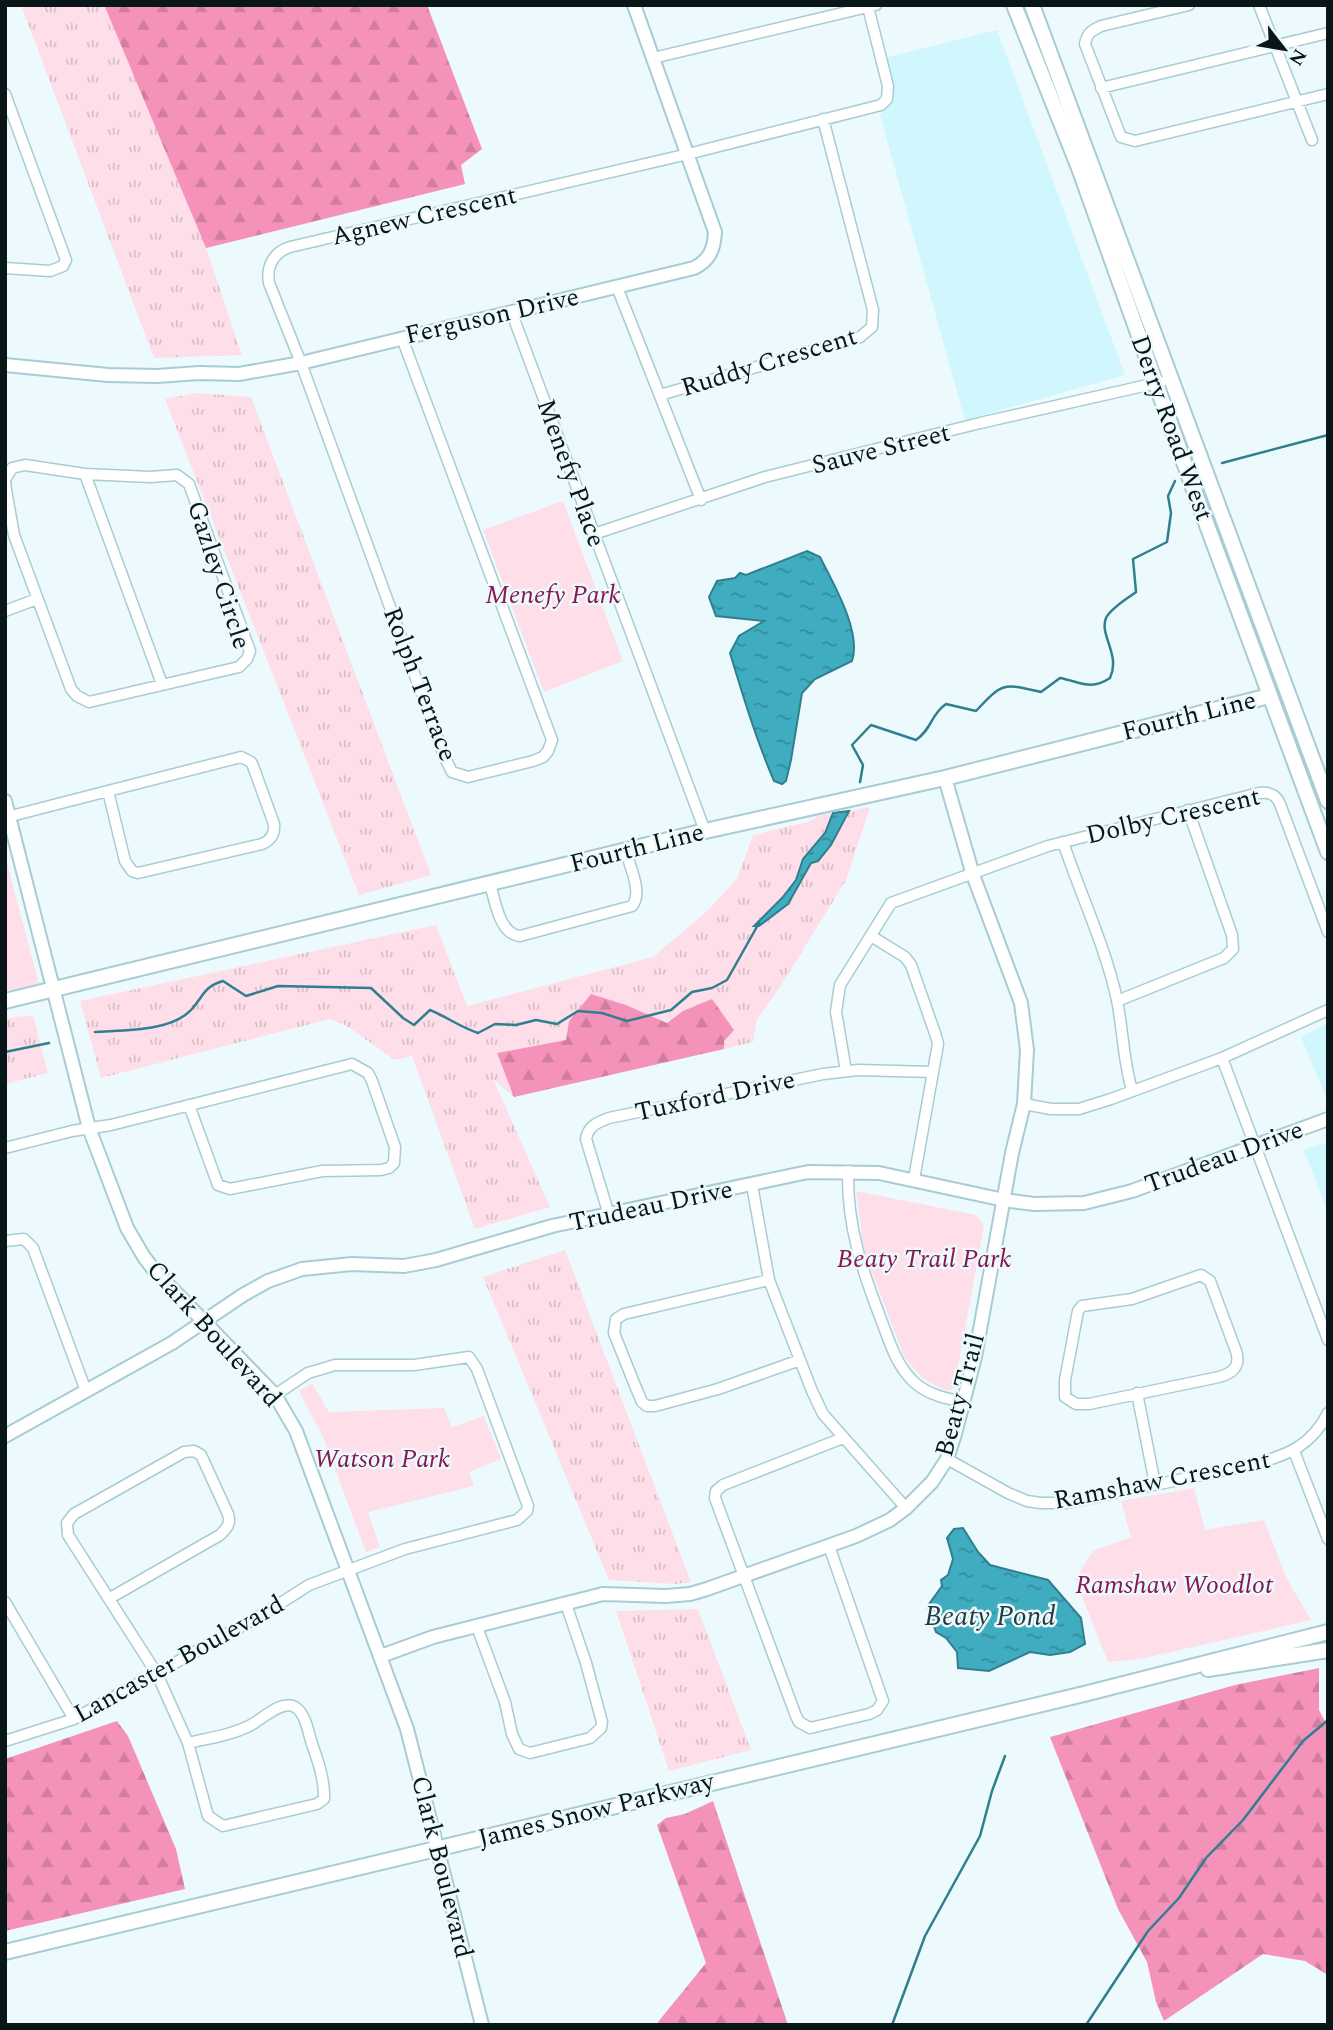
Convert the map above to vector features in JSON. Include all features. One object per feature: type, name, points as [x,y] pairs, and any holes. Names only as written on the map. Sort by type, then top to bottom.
[{"type":"main road","name":"Derry Road West","points":[[1014,5],[1079,167],[1184,463],[1328,852]]},
{"type":"main road","name":"Derry Road West","points":[[1032,5],[1328,801]]},
{"type":"main road","name":"Fourth Line","points":[[5,1001],[705,831],[945,778],[1269,696]]},
{"type":"main road","name":"James Snow Parkway","points":[[5,1952],[1328,1632]]},
{"type":"main road","name":"James Snow Parkway","points":[[1186,1667],[1207,1670],[1328,1650]]},
{"type":"street","name":"Ferguson Drive","points":[[5,365],[108,375],[239,374],[301,363],[694,268],[710,256],[715,232],[634,5]]},
{"type":"street","points":[[1189,5],[1091,31],[1086,44],[1117,132],[1126,140],[1135,141],[1328,94]]},
{"type":"street","points":[[1259,5],[1312,140]]},
{"type":"street","points":[[653,58],[872,6],[888,86],[887,99],[881,105],[688,153]]},
{"type":"street","points":[[1101,88],[1328,33]]},
{"type":"street","points":[[5,94],[66,260],[63,266],[50,271],[5,268]]},
{"type":"street","name":"Ruddy Crescent","points":[[660,395],[860,337],[872,327],[873,310],[823,119]]},
{"type":"street","name":"Agnew Crescent","points":[[301,363],[267,274],[269,265],[281,250],[688,153]]},
{"type":"street","points":[[617,286],[701,500]]},
{"type":"street","name":"Menefy Place","points":[[511,311],[705,831]]},
{"type":"street","name":"Rolph Terrace","points":[[301,363],[449,766],[457,775],[468,776],[533,761],[543,757],[552,740],[402,338]]},
{"type":"street","name":"Sauve Street","points":[[594,534],[765,477],[980,423],[1172,379]]},
{"type":"street","name":"Gazley Circle","points":[[25,465],[86,474],[150,477],[172,475],[189,484],[250,652],[239,667],[89,702],[77,696],[71,689],[14,535],[5,480],[12,468],[25,465]]},
{"type":"street","points":[[86,474],[162,684]]},
{"type":"street","points":[[5,611],[37,599]]},
{"type":"street","points":[[11,816],[108,791],[241,757],[253,766],[275,830],[268,841],[262,844],[138,873],[132,871],[125,861],[108,791]]},
{"type":"street","name":"Beaty Trail","points":[[381,1656],[433,1637],[603,1594],[690,1594],[829,1546],[874,1528],[906,1508],[932,1482],[947,1459],[964,1402],[1024,1104],[1027,1050],[1021,1003],[973,875],[945,778]]},
{"type":"street","name":"Dolby Crescent","points":[[846,1071],[836,1012],[840,985],[891,903],[1063,842],[1266,792],[1277,797],[1328,932]]},
{"type":"street","name":"Clark Boulevard","points":[[5,800],[89,1128],[120,1212],[134,1243],[155,1270],[275,1395],[296,1431],[407,1729],[482,2025]]},
{"type":"street","points":[[1117,1001],[1224,958],[1233,949],[1232,935],[1188,810]]},
{"type":"street","points":[[1063,842],[1109,969],[1132,1090]]},
{"type":"street","points":[[489,884],[505,929],[513,935],[522,935],[632,906],[637,899],[637,893],[626,852]]},
{"type":"street","points":[[871,936],[905,957],[911,965],[936,1036],[933,1072],[914,1179]]},
{"type":"street","points":[[1024,1104],[1051,1109],[1079,1109],[1222,1058],[1328,1010]]},
{"type":"street","points":[[1222,1058],[1323,1312],[1328,1340]]},
{"type":"street","points":[[5,1148],[352,1064],[362,1069],[372,1081],[397,1156],[389,1168],[380,1170],[322,1171],[230,1189],[218,1185],[189,1105]]},
{"type":"street","name":"Tuxford Drive","points":[[609,1215],[586,1139],[592,1126],[599,1122],[808,1076],[846,1071],[933,1072]]},
{"type":"street","name":"Trudeau Drive","points":[[6,1433],[172,1343],[202,1321],[268,1281],[302,1269],[324,1266],[404,1266],[425,1262],[552,1226],[808,1172],[879,1172],[1004,1200],[1067,1205],[1102,1200],[1328,1119]]},
{"type":"street","points":[[848,1171],[849,1213],[858,1259],[894,1354],[908,1375],[922,1388],[947,1399],[964,1402]]},
{"type":"street","points":[[752,1185],[769,1280],[823,1413],[906,1508]]},
{"type":"street","points":[[5,1241],[24,1239],[33,1248],[86,1391]]},
{"type":"street","points":[[1197,1276],[1206,1276],[1239,1359],[1237,1367],[1226,1375],[1137,1393],[1089,1404],[1076,1404],[1065,1397],[1065,1380],[1078,1311],[1087,1304],[1132,1299],[1197,1276]]},
{"type":"street","points":[[769,1280],[624,1314],[616,1319],[614,1328],[629,1372],[642,1402],[647,1406],[655,1406],[718,1389],[800,1360]]},
{"type":"street","name":"Lancaster Boulevard","points":[[5,1741],[74,1719],[309,1586],[405,1549],[517,1520],[527,1511],[528,1506],[477,1369],[469,1357],[414,1365],[335,1364],[308,1373],[275,1395]]},
{"type":"street","points":[[1137,1393],[1155,1484]]},
{"type":"street","name":"Ramshaw Crescent","points":[[947,1459],[1027,1501],[1067,1503],[1256,1464],[1294,1451],[1311,1438],[1328,1413]]},
{"type":"street","points":[[829,1546],[883,1700],[881,1706],[869,1714],[810,1728],[799,1723],[715,1498],[719,1487],[844,1438]]},
{"type":"street","points":[[110,1598],[227,1529],[230,1521],[228,1514],[201,1455],[194,1451],[180,1454],[69,1518],[66,1523],[68,1535],[157,1674],[188,1743],[208,1816],[218,1825],[234,1824],[317,1804],[324,1799],[325,1792],[316,1755],[303,1717],[296,1707],[290,1705],[277,1709],[237,1731],[188,1743]]},
{"type":"street","points":[[1294,1451],[1328,1539]]},
{"type":"street","points":[[5,1602],[74,1719]]},
{"type":"street","points":[[477,1626],[505,1702],[512,1734],[519,1749],[530,1753],[590,1738],[596,1734],[602,1722],[566,1604]]},
{"type":"shaded area","points":[[997,30],[1125,375],[965,420],[880,115],[892,100],[894,90],[884,58]]},
{"type":"shaded area","points":[[1328,1023],[1328,1099],[1327,1099],[1301,1037]]},
{"type":"shaded area","points":[[1328,1142],[1328,1212],[1304,1150]]},
{"type":"green space","points":[[21,5],[105,7],[206,248],[242,355],[154,358]]},
{"type":"green space","points":[[427,5],[482,149],[461,165],[465,184],[206,248],[105,7]]},
{"type":"green space","points":[[196,393],[251,397],[431,875],[359,895],[165,399]]},
{"type":"green space","name":"Menefy Park","points":[[563,501],[623,661],[544,692],[483,530]]},
{"type":"green space","points":[[870,807],[846,880],[782,984],[757,1019],[753,1042],[724,1049],[724,1041],[683,1011],[667,1023],[626,1005],[591,994],[569,1021],[566,1040],[497,1053],[514,1097],[493,1079],[550,1207],[475,1229],[412,1056],[395,1060],[345,1025],[330,1019],[101,1078],[80,1001],[436,925],[467,1006],[653,957],[707,911],[737,879],[753,835],[833,813],[825,833],[803,859],[796,880],[782,898],[758,920],[788,904],[811,863],[831,845],[849,811]]},
{"type":"green space","points":[[5,856],[39,984],[5,991]]},
{"type":"green space","points":[[591,994],[626,1005],[667,1023],[683,1011],[712,999],[734,1030],[724,1041],[724,1049],[514,1097],[497,1053],[566,1040],[569,1021]]},
{"type":"green space","points":[[33,1015],[48,1073],[5,1084],[5,1019]]},
{"type":"green space","name":"Beaty Trail Park","points":[[856,1191],[976,1215],[984,1226],[954,1388],[947,1391],[927,1381],[903,1354],[864,1251]]},
{"type":"green space","points":[[565,1250],[691,1582],[675,1584],[609,1580],[483,1277]]},
{"type":"green space","name":"Watson Park","points":[[312,1383],[329,1412],[444,1408],[452,1427],[484,1416],[501,1459],[469,1472],[474,1486],[368,1512],[380,1547],[366,1552],[324,1439],[299,1391]]},
{"type":"green space","name":"Ramshaw Woodlot","points":[[1194,1488],[1205,1530],[1264,1520],[1287,1579],[1311,1620],[1140,1659],[1108,1662],[1075,1579],[1093,1551],[1131,1537],[1121,1501]]},
{"type":"green space","points":[[698,1609],[751,1750],[669,1771],[616,1611]]},
{"type":"green space","points":[[1319,1668],[1319,1710],[1328,1727],[1328,1975],[1305,1961],[1263,1954],[1164,2021],[1156,2002],[1147,1962],[1118,1909],[1050,1737],[1235,1685]]},
{"type":"green space","points":[[117,1721],[128,1736],[176,1849],[185,1889],[5,1931],[5,1759]]},
{"type":"green space","points":[[713,1801],[788,2025],[659,2025],[658,2022],[706,1963],[657,1825],[666,1818],[685,1814]]},
{"type":"water","points":[[807,551],[820,557],[845,608],[854,649],[852,661],[815,679],[802,693],[791,760],[786,781],[782,784],[774,781],[767,765],[730,653],[739,636],[764,621],[716,616],[709,597],[717,581],[735,578],[740,573],[746,575]]},
{"type":"water","points":[[849,811],[831,845],[818,861],[811,863],[788,904],[759,926],[754,926],[796,880],[803,859],[825,833],[833,813]]},
{"type":"water","name":"Beaty Pond","points":[[963,1528],[990,1565],[1048,1580],[1081,1618],[1085,1644],[1070,1652],[1050,1655],[1030,1652],[989,1671],[958,1668],[957,1652],[946,1638],[936,1632],[927,1607],[942,1586],[941,1580],[948,1575],[953,1559],[947,1538],[954,1529]]},
{"type":"waterway","points":[[1222,463],[1328,435]]},
{"type":"waterway","points":[[860,782],[863,765],[852,745],[871,725],[916,740],[946,704],[976,711],[1004,687],[1041,692],[1060,678],[1091,685],[1110,678],[1113,661],[1105,631],[1106,618],[1115,607],[1136,592],[1133,559],[1167,542],[1171,513],[1168,496],[1175,481]]},
{"type":"waterway","points":[[95,1032],[132,1030],[171,1022],[191,1010],[208,989],[223,981],[246,996],[278,986],[371,988],[414,1025],[430,1010],[478,1033],[495,1024],[516,1025],[536,1020],[557,1024],[578,1011],[602,1013],[627,1021],[671,1010],[692,992],[712,988],[727,980],[759,923]]},
{"type":"waterway","points":[[5,1052],[49,1043]]},
{"type":"waterway","points":[[1086,2025],[1148,1931],[1179,1898],[1206,1858],[1243,1820],[1303,1741],[1328,1720]]},
{"type":"waterway","points":[[892,2025],[925,1936],[980,1836],[1005,1756]]}]
